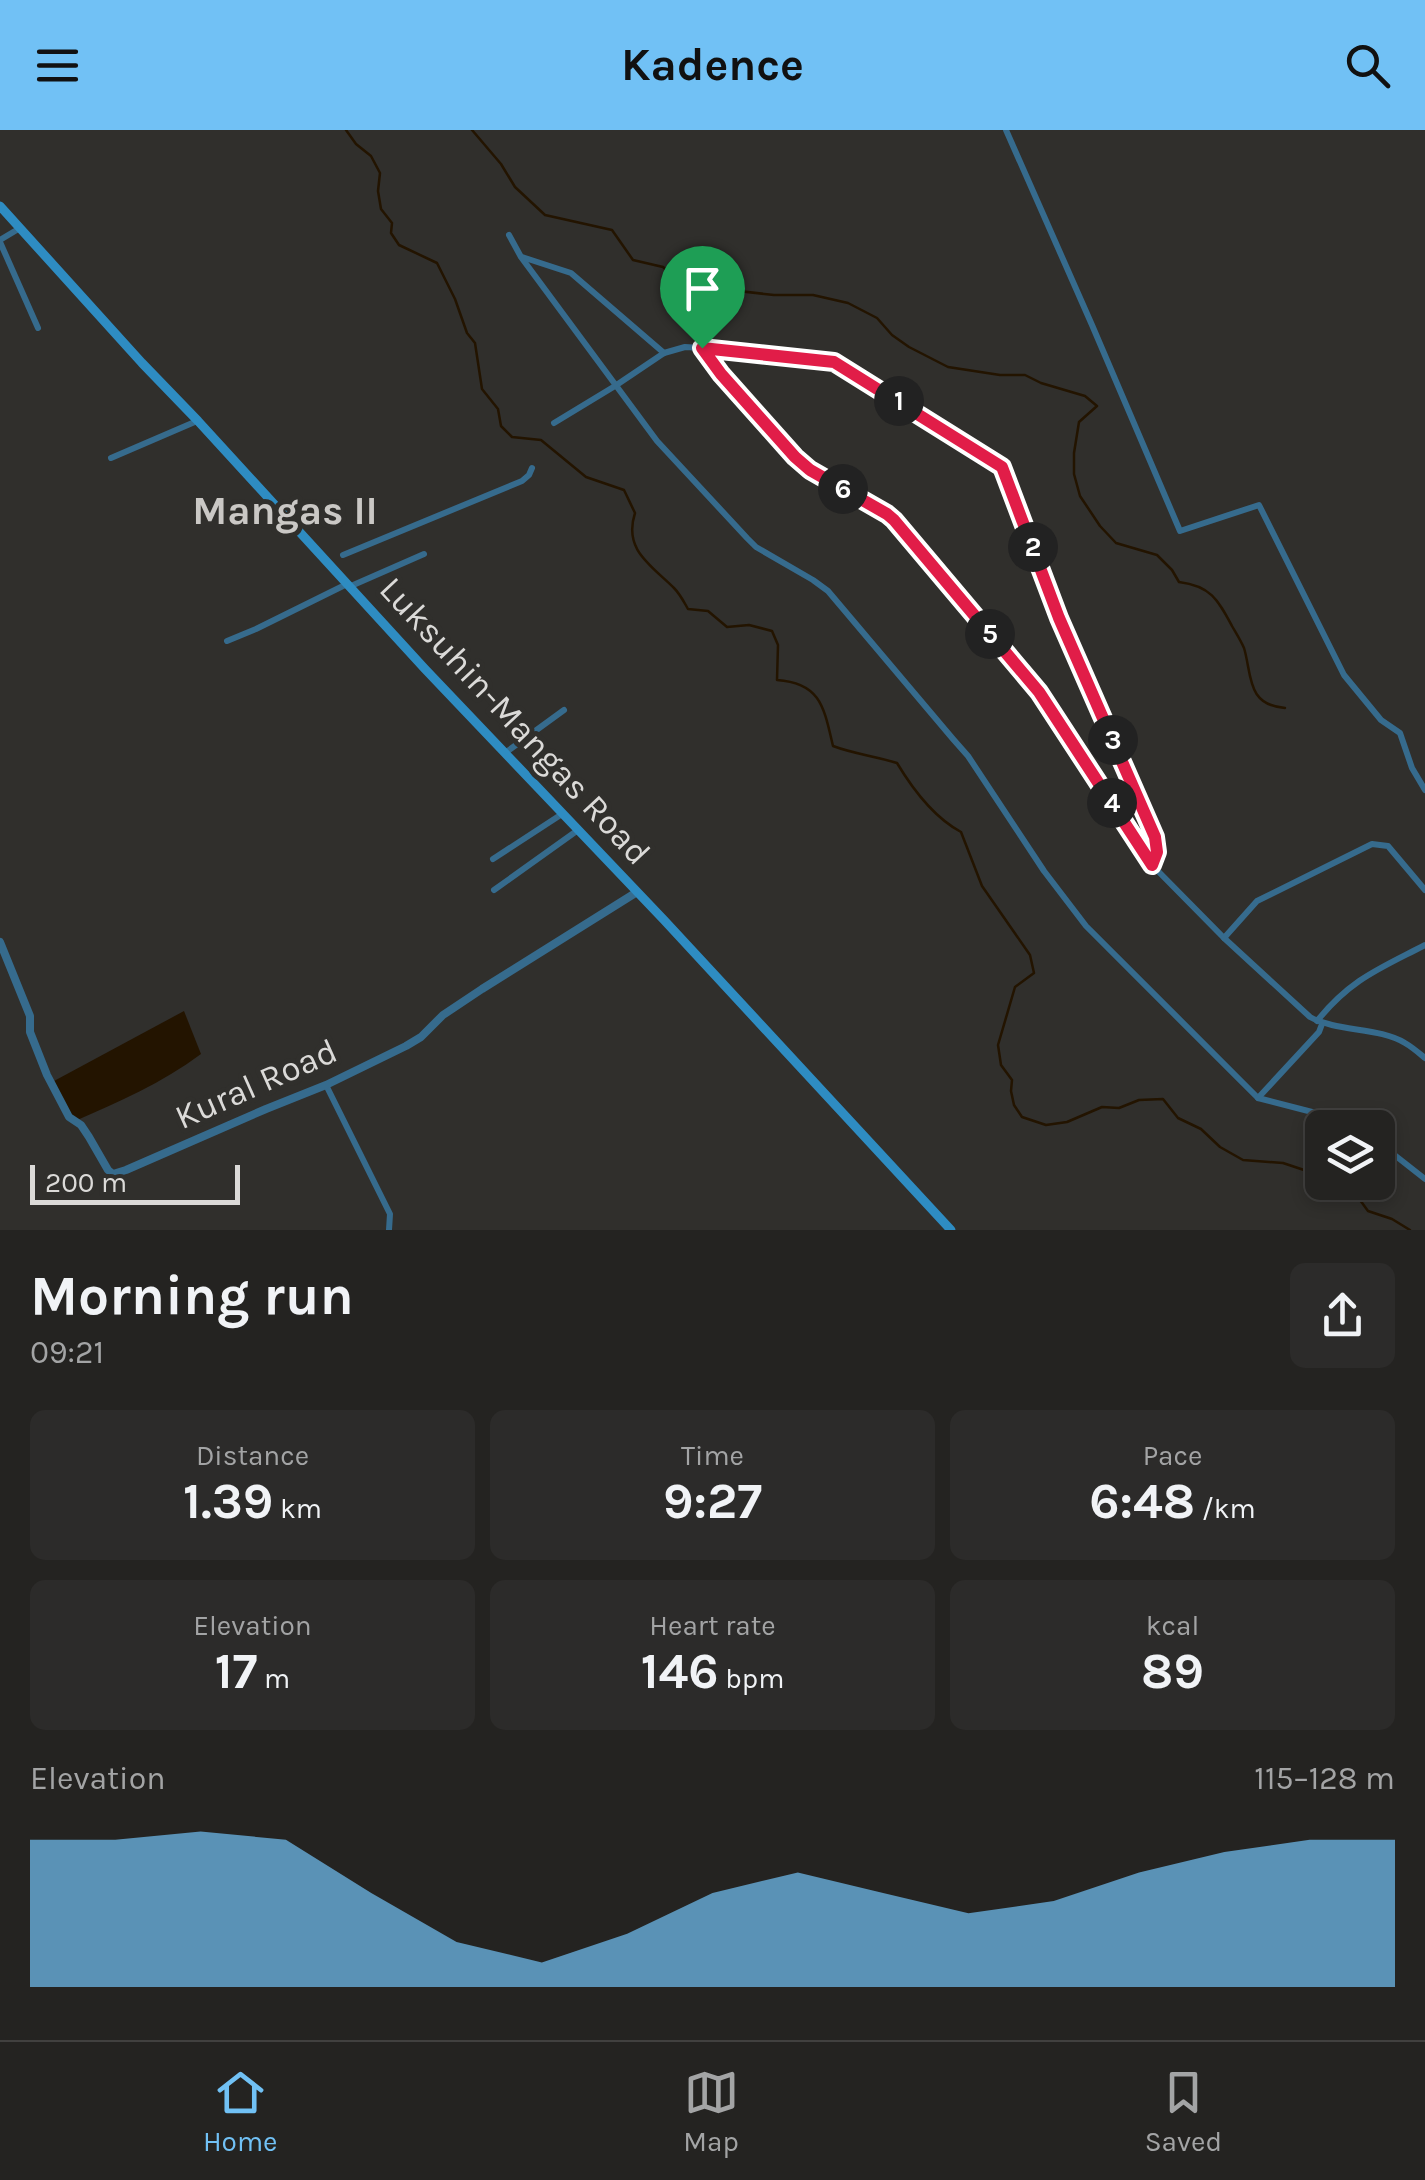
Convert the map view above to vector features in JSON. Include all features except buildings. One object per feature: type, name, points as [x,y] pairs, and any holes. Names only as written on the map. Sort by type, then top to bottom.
[{"type":"main road","name":"Luksuhin-Mangas Road","points":[[0,206],[951,1230]]},
{"type":"street","points":[[1006,130],[1180,531],[1259,505],[1344,675],[1380,720],[1400,733],[1412,768],[1425,790]]},
{"type":"street","points":[[20,228],[0,241],[38,328]]},
{"type":"street","points":[[509,234],[521,257],[657,441],[756,547],[828,591],[968,756],[1044,871],[1086,926],[1258,1098],[1305,1110]]},
{"type":"street","points":[[521,257],[571,272],[664,353]]},
{"type":"street","points":[[554,422],[664,353],[685,347],[702,348],[834,362],[1002,467],[1059,618],[1155,837],[1157,852],[1152,865]]},
{"type":"street","points":[[702,348],[758,416],[810,470],[894,520],[1039,692],[1152,865],[1224,938],[1301,1010],[1320,1022],[1400,1040],[1425,1058]]},
{"type":"street","points":[[111,458],[198,421]]},
{"type":"street","points":[[327,561],[522,481],[532,468]]},
{"type":"street","points":[[227,640],[424,554]]},
{"type":"street","points":[[504,753],[564,710]]},
{"type":"street","points":[[493,860],[563,813]]},
{"type":"street","points":[[494,890],[579,830]]},
{"type":"street","points":[[1224,938],[1257,901],[1372,844],[1388,846],[1425,890]]},
{"type":"street","name":"Kural Road","points":[[0,942],[30,1016],[30,1032],[47,1075],[70,1117],[81,1125],[113,1174],[326,1085],[422,1037],[456,1006],[637,892]]},
{"type":"street","points":[[1258,1098],[1319,1032],[1320,1022],[1342,992],[1360,978],[1425,945]]},
{"type":"street","points":[[326,1085],[390,1214],[389,1230]]},
{"type":"street","points":[[1395,1155],[1425,1179]]},
{"type":"shaded area","points":[[184,1011],[201,1054],[156,1083],[75,1121],[54,1081]]},
{"type":"waterway","points":[[346,130],[371,156],[380,173],[381,209],[392,223],[391,233],[399,245],[437,263],[475,343],[482,389],[498,409],[501,426],[512,437],[541,440],[586,477],[624,490],[635,513],[632,526],[636,547],[676,590],[688,609],[708,611],[727,627],[749,625],[772,631],[778,645],[777,680],[812,692],[823,709],[833,746],[897,763],[925,802],[961,832],[982,886],[1030,955],[1034,973],[1015,987],[998,1045],[1001,1065],[1012,1080],[1014,1105],[1022,1117],[1046,1125],[1067,1122],[1102,1107],[1119,1108],[1139,1100],[1163,1099],[1178,1118],[1201,1129],[1220,1147],[1243,1160],[1283,1163],[1305,1170]]},
{"type":"waterway","points":[[472,130],[515,187],[545,215],[612,230],[633,260],[663,267],[674,277],[712,288],[813,295],[848,303],[877,318],[909,347],[948,367],[1025,375],[1085,396],[1097,406],[1079,422],[1074,474],[1080,496],[1116,543],[1157,555],[1179,582],[1199,587],[1212,596],[1244,648],[1257,695],[1272,706],[1285,708]]},
{"type":"waterway","points":[[1360,1200],[1368,1211],[1410,1230]]},
{"type":"district","name":"Mangas II","points":[[285,510]]},
{"type":"route","points":[[702,348],[834,362],[1002,467],[1059,618],[1155,837],[1158,845],[1152,865],[1039,692],[894,520],[795,457],[702,348]]}]
